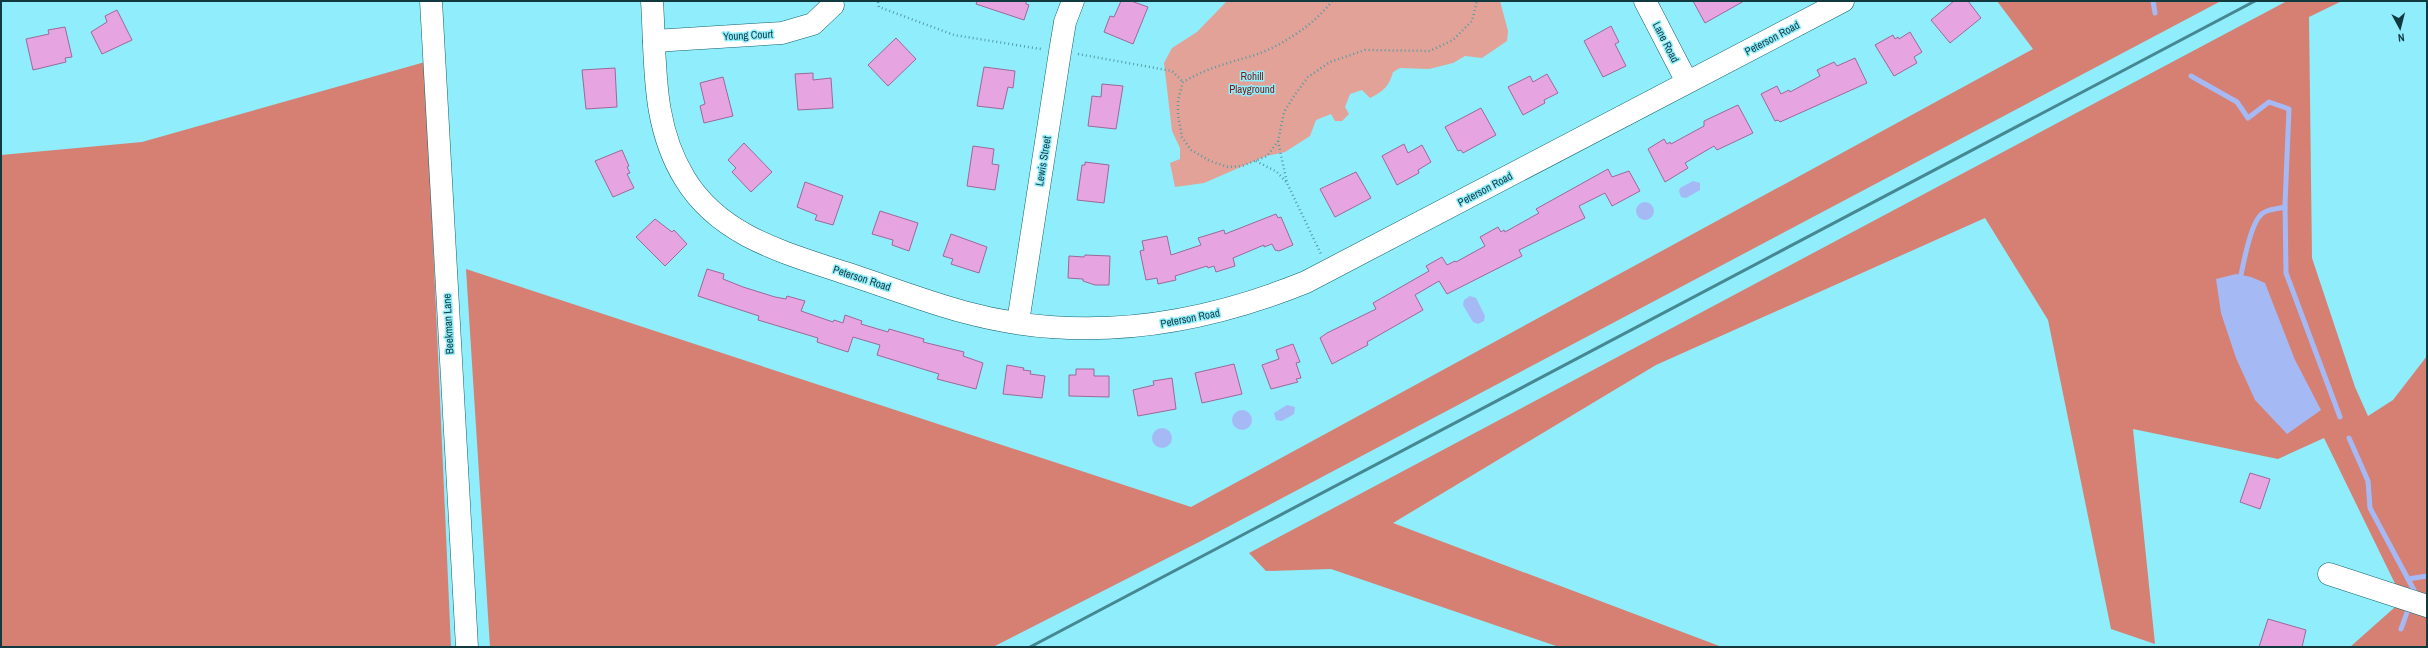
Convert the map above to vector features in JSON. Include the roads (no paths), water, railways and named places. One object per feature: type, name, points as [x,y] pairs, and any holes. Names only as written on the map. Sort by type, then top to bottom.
[{"type":"street","name":"Beekman Lane","points":[[430,1],[467,647]]},
{"type":"street","name":"Peterson Road","points":[[652,1],[661,124],[670,152],[686,180],[707,207],[728,225],[752,240],[782,252],[965,312],[1018,322],[1089,328],[1128,328],[1174,322],[1225,311],[1266,298],[1329,271],[1843,1]]},
{"type":"street","name":"Lewis Street","points":[[1018,322],[1060,52],[1066,22],[1073,1]]},
{"type":"street","name":"Lane Road","points":[[1645,1],[1687,82]]},
{"type":"street","name":"Young Court","points":[[654,41],[782,34],[813,24],[833,5]]},
{"type":"street","points":[[2329,574],[2427,606]]},
{"type":"water","points":[[1693,181],[1700,183],[1700,190],[1686,198],[1681,197],[1679,191],[1680,188]]},
{"type":"water","points":[[1641,202],[1649,202],[1654,207],[1652,218],[1649,220],[1641,220],[1636,215],[1636,207]]},
{"type":"water","points":[[2236,274],[2251,277],[2265,283],[2295,360],[2321,410],[2287,434],[2255,400],[2236,358],[2221,313],[2216,279]]},
{"type":"water","points":[[1470,296],[1476,298],[1485,316],[1484,321],[1478,324],[1473,322],[1463,305],[1464,300]]},
{"type":"water","points":[[1287,405],[1295,407],[1294,414],[1282,421],[1276,420],[1274,413]]},
{"type":"water","points":[[1242,410],[1249,413],[1252,420],[1249,427],[1242,430],[1235,427],[1232,420],[1235,413]]},
{"type":"water","points":[[1162,428],[1169,431],[1172,438],[1169,445],[1162,448],[1155,445],[1152,438],[1155,431]]},
{"type":"waterway","points":[[2153,1],[2155,13]]},
{"type":"waterway","points":[[2191,76],[2237,102],[2248,118],[2269,102],[2289,109],[2285,204],[2286,273],[2340,417]]},
{"type":"waterway","points":[[2241,275],[2250,236],[2259,217],[2264,212],[2285,207]]},
{"type":"waterway","points":[[2349,438],[2368,481],[2370,508],[2415,592]]},
{"type":"waterway","points":[[2408,579],[2427,576]]},
{"type":"waterway","points":[[2401,629],[2409,607]]},
{"type":"railway","points":[[1030,647],[2255,1]]},
{"type":"park label","name":"Rohill Playground","points":[[1252,82]]}]
